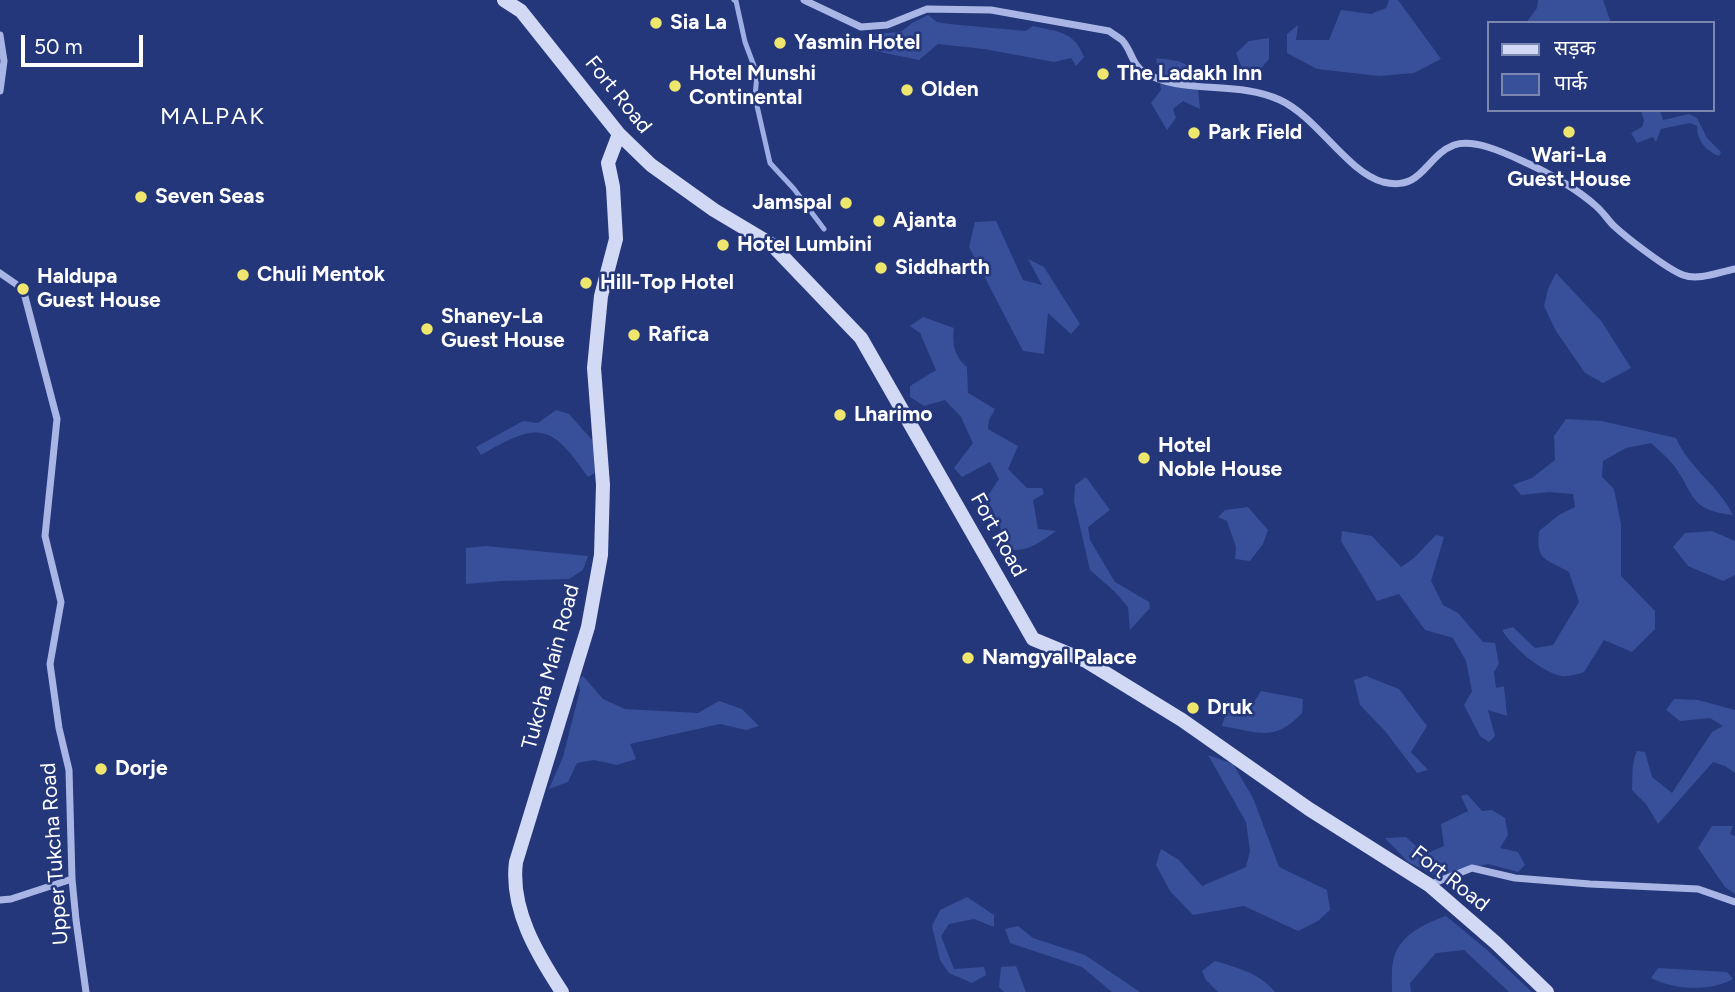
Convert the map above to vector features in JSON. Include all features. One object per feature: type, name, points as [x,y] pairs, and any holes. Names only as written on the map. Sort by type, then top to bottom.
[{"type":"street","name":"Fort Road","points":[[504,0],[521,11],[619,134],[661,173],[714,210],[771,244],[861,338],[1033,639],[1086,661],[1182,720],[1309,809],[1429,885],[1547,992]]},
{"type":"street","points":[[804,0],[861,27],[887,25],[927,9],[991,10],[1109,31],[1122,40],[1135,66],[1151,76],[1184,84],[1245,90],[1281,100],[1319,129],[1359,169],[1382,181],[1401,183],[1415,179],[1439,155],[1453,146],[1472,144],[1531,165],[1580,194],[1598,207],[1615,226],[1684,275],[1698,277],[1735,269]]},
{"type":"street","points":[[0,35],[4,61],[0,91]]},
{"type":"street","name":"Tukcha Main Road","points":[[562,992],[547,970],[523,921],[513,880],[516,862],[588,627],[601,555],[603,485],[594,368],[601,296],[615,239],[613,187],[608,163],[619,134]]},
{"type":"street","name":"Upper Tukcha Road","points":[[0,273],[23,289],[57,419],[45,536],[61,603],[50,664],[59,728],[69,770],[72,879],[86,992]]},
{"type":"street","points":[[1429,885],[1472,868],[1528,879],[1698,889],[1735,902]]},
{"type":"street","points":[[0,900],[11,899],[72,879]]},
{"type":"green space","points":[[1389,0],[1398,0],[1441,59],[1414,73],[1379,76],[1317,69],[1287,53],[1287,34],[1298,25],[1296,40],[1329,40],[1341,10],[1371,14],[1386,8]]},
{"type":"green space","points":[[1538,0],[1603,0],[1610,21],[1527,21],[1537,8]]},
{"type":"green space","points":[[928,15],[937,22],[949,24],[1026,31],[1033,26],[1057,32],[1070,37],[1084,57],[1076,66],[1071,58],[1054,62],[984,49],[938,44],[919,60],[875,51],[873,34],[901,32]]},
{"type":"green space","points":[[1269,38],[1269,59],[1258,72],[1244,73],[1236,53],[1249,41]]},
{"type":"green space","points":[[1156,58],[1178,61],[1196,69],[1200,109],[1183,101],[1173,109],[1176,118],[1167,130],[1151,103],[1161,90]]},
{"type":"green space","points":[[1642,112],[1661,112],[1663,120],[1689,114],[1697,118],[1707,138],[1721,152],[1719,156],[1703,145],[1697,126],[1690,123],[1661,129],[1656,142],[1653,137],[1637,143],[1631,133],[1642,127],[1644,121]]},
{"type":"green space","points":[[996,221],[1023,280],[1042,285],[1028,259],[1044,267],[1080,324],[1071,334],[1048,313],[1044,354],[1023,351],[969,247],[975,222]]},
{"type":"green space","points":[[1556,273],[1602,322],[1631,368],[1603,383],[1585,373],[1556,331],[1544,306]]},
{"type":"green space","points":[[923,317],[954,328],[955,349],[959,359],[967,367],[968,393],[995,409],[988,429],[1018,446],[1008,469],[1027,488],[1042,488],[1044,494],[1033,500],[1038,529],[1056,531],[1034,546],[1012,550],[994,544],[1003,538],[987,497],[999,479],[990,462],[962,477],[954,468],[973,443],[961,417],[945,400],[924,406],[910,397],[910,386],[936,370],[920,333],[910,326]]},
{"type":"green space","points":[[556,410],[569,414],[593,441],[595,473],[588,477],[563,446],[542,433],[516,437],[481,455],[476,447],[523,421],[538,423]]},
{"type":"green space","points":[[1566,419],[1602,421],[1676,438],[1688,459],[1720,495],[1733,515],[1718,513],[1699,504],[1671,462],[1651,443],[1626,448],[1603,461],[1602,477],[1614,489],[1621,524],[1621,576],[1655,611],[1655,629],[1632,652],[1604,640],[1584,672],[1564,676],[1545,670],[1528,658],[1502,630],[1513,627],[1535,648],[1553,645],[1579,602],[1569,572],[1544,558],[1538,541],[1539,531],[1559,515],[1575,507],[1573,494],[1549,492],[1521,495],[1513,485],[1532,478],[1555,460],[1554,436]]},
{"type":"green space","points":[[1086,477],[1110,510],[1088,527],[1090,540],[1115,582],[1149,602],[1150,608],[1130,630],[1128,607],[1090,570],[1074,501],[1075,485]]},
{"type":"green space","points":[[1248,507],[1268,530],[1263,544],[1250,561],[1235,559],[1236,547],[1227,521],[1218,517],[1225,510]]},
{"type":"green space","points":[[1342,531],[1372,536],[1401,567],[1414,558],[1436,535],[1444,537],[1431,581],[1443,605],[1458,613],[1483,642],[1495,643],[1499,664],[1494,672],[1496,688],[1504,686],[1507,716],[1488,710],[1495,736],[1489,742],[1480,736],[1464,705],[1472,691],[1466,661],[1453,638],[1425,630],[1399,594],[1377,601],[1341,541]]},
{"type":"green space","points":[[1712,531],[1735,541],[1735,575],[1723,581],[1688,566],[1673,547],[1685,533]]},
{"type":"green space","points":[[486,546],[588,556],[583,570],[569,579],[466,584],[466,548]]},
{"type":"green space","points":[[583,676],[603,699],[625,709],[698,713],[719,701],[742,709],[759,726],[746,730],[720,724],[630,744],[636,759],[617,765],[594,760],[577,763],[568,782],[549,789],[563,757],[580,690],[578,680]]},
{"type":"green space","points":[[1366,676],[1399,689],[1427,726],[1411,752],[1428,770],[1417,773],[1385,731],[1360,705],[1354,680]]},
{"type":"green space","points":[[1261,691],[1303,699],[1302,713],[1283,729],[1274,732],[1222,726],[1226,712],[1249,710]]},
{"type":"green space","points":[[1674,699],[1698,700],[1735,710],[1735,773],[1713,762],[1658,824],[1646,804],[1632,790],[1633,765],[1637,751],[1645,752],[1652,777],[1672,793],[1712,732],[1723,726],[1710,718],[1680,721],[1666,710]]},
{"type":"green space","points":[[1208,755],[1233,764],[1253,798],[1279,867],[1327,890],[1330,910],[1318,921],[1298,931],[1244,906],[1193,915],[1170,891],[1156,865],[1161,849],[1179,860],[1202,886],[1246,867],[1250,851],[1246,822]]},
{"type":"green space","points":[[1467,794],[1482,811],[1492,810],[1505,818],[1508,835],[1500,848],[1518,852],[1525,865],[1518,872],[1488,864],[1437,876],[1408,862],[1385,838],[1406,837],[1425,854],[1444,846],[1441,824],[1468,811],[1461,796]]},
{"type":"green space","points":[[1712,826],[1733,826],[1730,834],[1735,836],[1735,894],[1725,887],[1698,848]]},
{"type":"green space","points":[[967,897],[994,915],[994,927],[974,919],[949,924],[941,936],[954,969],[984,967],[986,975],[972,983],[949,973],[940,960],[932,926],[940,910]]},
{"type":"green space","points":[[1446,916],[1532,992],[1509,992],[1464,950],[1436,953],[1410,983],[1411,992],[1392,992],[1393,961],[1397,949],[1408,936]]},
{"type":"green space","points":[[1018,926],[1033,938],[1085,955],[1140,992],[1112,992],[1082,967],[1010,943],[1005,929]]},
{"type":"green space","points":[[1215,961],[1263,980],[1275,992],[1218,992],[1206,980],[1202,971]]},
{"type":"green space","points":[[1016,966],[1026,992],[1004,992],[999,987],[1001,967]]},
{"type":"green space","points":[[1658,968],[1727,972],[1733,979],[1703,988],[1681,987],[1651,978]]},
{"type":"waterway","points":[[734,0],[757,74],[755,97],[770,163],[794,189],[824,229]]},
{"type":"place","name":"Sia La","points":[[656,23]]},
{"type":"place","name":"Yasmin Hotel","points":[[780,43]]},
{"type":"place","name":"The Ladakh Inn","points":[[1103,74]]},
{"type":"place","name":"Hotel Munshi Continental","points":[[675,86]]},
{"type":"place","name":"Olden","points":[[907,90]]},
{"type":"place","name":"Wari-La Guest House","points":[[1569,132]]},
{"type":"place","name":"Park Field","points":[[1194,133]]},
{"type":"place","name":"Seven Seas","points":[[141,197]]},
{"type":"place","name":"Jamspal","points":[[846,203]]},
{"type":"place","name":"Ajanta","points":[[879,221]]},
{"type":"place","name":"Hotel Lumbini","points":[[723,245]]},
{"type":"place","name":"Siddharth","points":[[881,268]]},
{"type":"place","name":"Chuli Mentok","points":[[243,275]]},
{"type":"place","name":"Hill-Top Hotel","points":[[586,283]]},
{"type":"place","name":"Haldupa Guest House","points":[[23,289]]},
{"type":"place","name":"Shaney-La Guest House","points":[[427,329]]},
{"type":"place","name":"Rafica","points":[[634,335]]},
{"type":"place","name":"Lharimo","points":[[840,415]]},
{"type":"place","name":"Hotel Noble House","points":[[1144,458]]},
{"type":"place","name":"Namgyal Palace","points":[[968,658]]},
{"type":"place","name":"Druk","points":[[1193,708]]},
{"type":"place","name":"Dorje","points":[[101,769]]},
{"type":"district","name":"MALPAK","points":[[213,117]]}]
